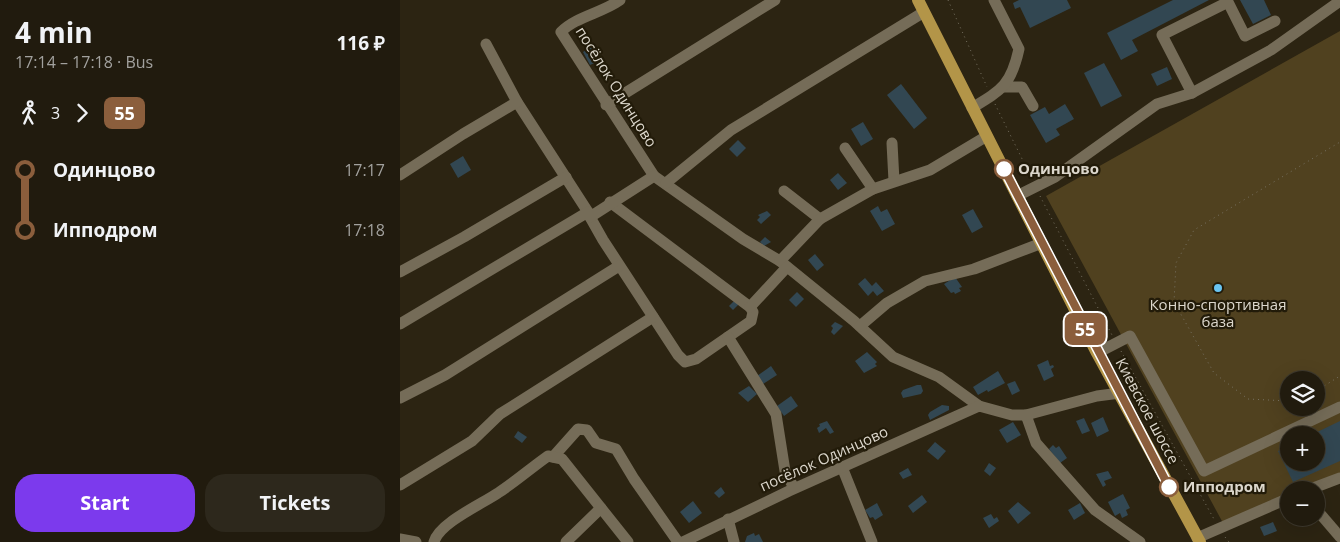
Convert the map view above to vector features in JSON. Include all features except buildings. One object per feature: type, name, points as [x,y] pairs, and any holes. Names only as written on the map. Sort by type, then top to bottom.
[{"type":"main road","name":"Киевское шоссе","points":[[921,6],[1097,353],[1199,540]]},
{"type":"street","name":"посёлок Одинцово","points":[[620,0],[607,10],[568,24],[561,32],[606,106],[654,176],[743,239],[783,264],[860,326],[893,357],[939,377],[979,406],[1012,415],[1026,414],[1097,396],[1120,393]]},
{"type":"street","points":[[606,106],[775,0]]},
{"type":"street","points":[[972,108],[1004,87],[1016,65],[1020,48],[994,0]]},
{"type":"street","points":[[1017,196],[1055,177],[1157,104],[1192,93],[1271,50],[1340,1]]},
{"type":"street","points":[[1192,93],[1162,35],[1228,2],[1245,36],[1274,21]]},
{"type":"street","points":[[666,183],[731,130],[921,6]]},
{"type":"street","points":[[486,44],[517,102],[566,177],[619,266],[678,355],[685,362],[696,360],[751,321],[753,312],[750,307],[610,202]]},
{"type":"street","points":[[1004,87],[1022,87],[1034,106]]},
{"type":"street","points":[[400,175],[517,102]]},
{"type":"street","points":[[750,307],[820,219],[873,189],[894,180],[930,170],[987,136]]},
{"type":"street","points":[[892,143],[894,180]]},
{"type":"street","points":[[845,148],[873,189]]},
{"type":"street","points":[[400,324],[654,176]]},
{"type":"street","points":[[400,272],[566,177]]},
{"type":"street","points":[[784,191],[820,219]]},
{"type":"street","points":[[860,326],[887,303],[925,281],[974,269],[1042,243]]},
{"type":"street","points":[[400,398],[445,375],[619,266]]},
{"type":"street","points":[[400,485],[472,441],[500,414],[653,317]]},
{"type":"street","points":[[1097,353],[1130,336],[1204,471],[1340,407]]},
{"type":"street","points":[[728,337],[776,414],[785,471],[794,488]]},
{"type":"street","name":"посёлок Одинцово","points":[[683,542],[794,488],[979,406]]},
{"type":"street","points":[[1026,414],[1036,443],[1095,510],[1140,542]]},
{"type":"street","points":[[553,457],[578,429],[587,430],[596,443],[616,449],[634,480],[678,542]]},
{"type":"street","points":[[434,542],[436,536],[464,514],[499,492],[548,456],[562,459],[628,542]]},
{"type":"street","points":[[842,467],[872,542]]},
{"type":"street","points":[[1325,484],[1340,478]]},
{"type":"street","points":[[1199,540],[1280,502]]},
{"type":"street","points":[[566,542],[601,508]]},
{"type":"street","points":[[728,519],[734,542]]},
{"type":"street","points":[[1325,520],[1340,537]]},
{"type":"street","points":[[400,539],[416,542]]},
{"type":"path","points":[[948,0],[1036,188],[1116,342],[1219,529],[1229,542]]},
{"type":"path","points":[[1280,401],[1248,399],[1214,373],[1174,302],[1176,263],[1194,230],[1340,142]]},
{"type":"path","points":[[1325,385],[1340,376]]},
{"type":"shaded area","name":"Конно-спортивная база","points":[[1340,31],[1340,474],[1324,481],[1280,481],[1280,500],[1223,523],[1046,196]]},
{"type":"bus line","name":"55","points":[[1004,169],[1097,353],[1169,487]]},
{"type":"place","name":"Одинцово","points":[[1004,169]]},
{"type":"place","name":"Конно-спортивная база","points":[[1218,288]]},
{"type":"place","name":"Ипподром","points":[[1169,487]]}]
